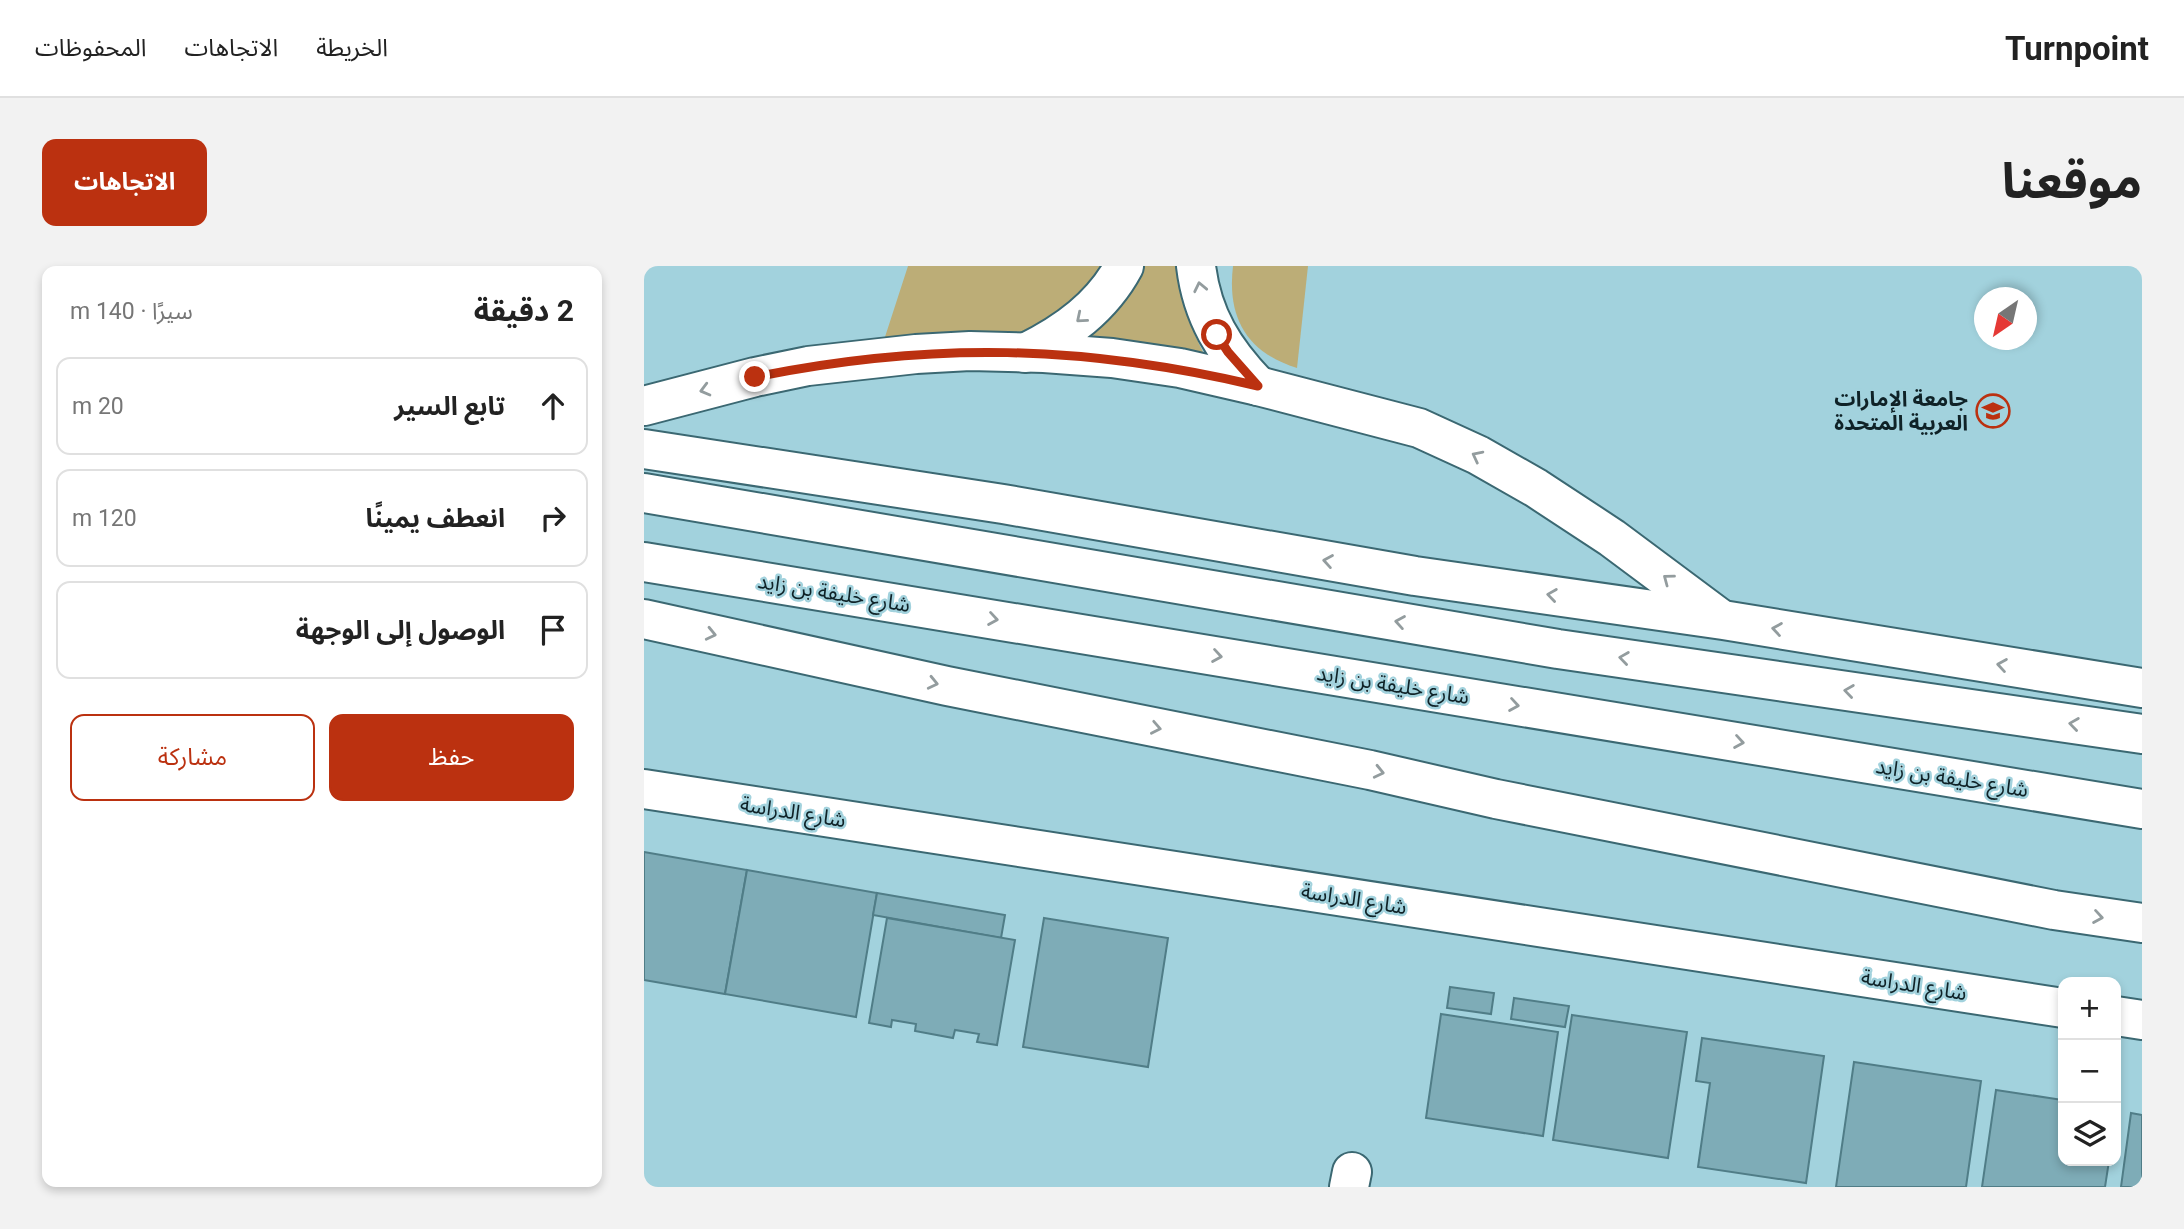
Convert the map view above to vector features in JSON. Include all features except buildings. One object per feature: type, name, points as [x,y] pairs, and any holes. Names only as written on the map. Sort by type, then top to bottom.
[{"type":"main road","points":[[1024,353],[1048,341],[1089,312],[1107,293],[1124,266]]},
{"type":"main road","points":[[1196,266],[1202,297],[1217,335],[1258,386]]},
{"type":"main road","points":[[644,406],[755,377],[862,359],[970,351],[1112,358],[1180,368],[1419,428],[1478,455],[1536,488],[1612,538],[1723,620]]},
{"type":"main road","points":[[644,449],[1003,504],[1415,576],[1723,620],[2142,688]]},
{"type":"main road","points":[[644,493],[1558,649],[2142,734]]},
{"type":"main road","name":"شارع خليفة بن زايد","points":[[644,562],[2142,809]]},
{"type":"main road","points":[[644,619],[947,686],[1370,770],[1496,799],[2054,910],[2142,923]]},
{"type":"main road","name":"شارع الدراسة","points":[[644,789],[2058,1007]]},
{"type":"main road","points":[[2121,1017],[2142,1020]]},
{"type":"shaded area","points":[[908,266],[1103,266],[1077,301],[1057,316],[1035,327],[986,338],[884,340]]},
{"type":"shaded area","points":[[1145,266],[1179,266],[1187,312],[1204,354],[1087,338],[1120,307]]},
{"type":"shaded area","points":[[1233,266],[1308,266],[1297,368],[1265,352],[1244,330],[1233,301]]},
{"type":"place","name":"جامعة الإمارات العربية المتحدة","points":[[1993,411]]},
{"type":"route","points":[[755,377],[862,359],[970,351],[1112,358],[1180,368],[1258,386],[1217,335]]}]
